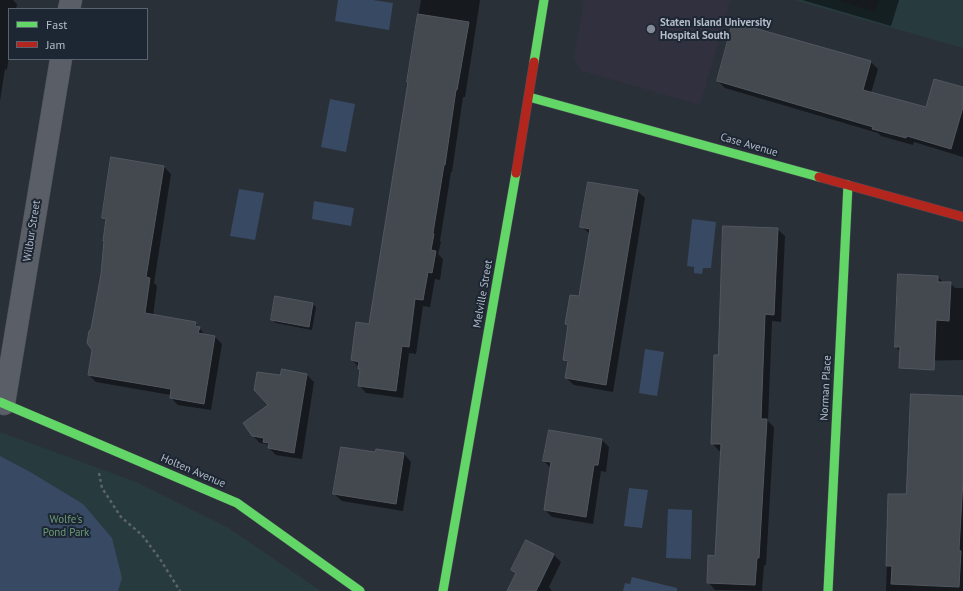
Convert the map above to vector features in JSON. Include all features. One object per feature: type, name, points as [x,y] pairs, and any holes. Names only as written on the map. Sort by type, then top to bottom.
[{"type":"street","name":"Melville Street","points":[[443,591],[529,97],[544,0]]},
{"type":"street","name":"Wilbur Street","points":[[2,403],[61,60]]},
{"type":"street","name":"Case Avenue","points":[[529,97],[963,217]]},
{"type":"street","name":"Norman Place","points":[[828,591],[848,185]]},
{"type":"street","name":"Holten Avenue","points":[[2,403],[237,503],[360,591]]},
{"type":"path","points":[[93,442],[102,488],[121,517],[142,535],[180,591]]},
{"type":"shaded area","name":"Staten Island University Hospital South","points":[[584,0],[731,0],[700,105],[582,71],[574,59]]},
{"type":"green space","name":"Staten Island University Hospital South","points":[[794,0],[837,0],[875,12],[879,0],[963,0],[963,48]]},
{"type":"green space","name":"Wolfe's Pond Park","points":[[0,432],[136,482],[227,527],[321,591],[0,591]]},
{"type":"water","points":[[338,0],[373,0],[393,3],[389,30],[335,21]]},
{"type":"water","points":[[330,99],[355,104],[346,152],[321,147]]},
{"type":"water","points":[[239,189],[264,193],[255,240],[230,236]]},
{"type":"water","points":[[314,201],[354,208],[351,226],[312,219]]},
{"type":"water","points":[[692,219],[716,222],[711,268],[703,268],[702,274],[694,273],[694,267],[687,266]]},
{"type":"water","points":[[645,349],[664,352],[657,396],[639,393]]},
{"type":"water","points":[[0,456],[32,473],[83,504],[112,538],[122,578],[118,591],[0,591]]},
{"type":"water","points":[[629,488],[648,490],[642,528],[624,526]]},
{"type":"water","points":[[668,509],[692,510],[691,559],[666,558]]},
{"type":"water","points":[[632,577],[677,588],[677,591],[623,591],[625,583],[630,584]]},
{"type":"building","points":[[418,14],[469,22],[456,90],[433,233],[431,250],[436,251],[432,273],[428,272],[423,300],[415,299],[409,347],[402,346],[396,391],[358,386],[360,369],[358,369],[359,362],[351,360],[356,322],[369,324]]},
{"type":"building","points":[[733,22],[871,61],[863,90],[926,107],[934,79],[963,87],[963,107],[951,149],[907,136],[906,138],[872,129],[873,127],[717,81]]},
{"type":"building","points":[[111,157],[164,166],[146,277],[150,278],[145,313],[196,322],[195,326],[200,327],[198,333],[215,336],[204,404],[170,398],[171,389],[88,375],[92,350],[87,343],[101,274],[106,219],[102,218]]},
{"type":"building","points":[[588,182],[638,190],[606,385],[565,378],[568,361],[563,360],[568,325],[565,324],[570,295],[579,296],[590,229],[580,227]]},
{"type":"building","points":[[723,226],[778,228],[774,315],[765,314],[761,419],[767,419],[759,558],[757,558],[755,585],[707,583],[708,555],[715,556],[721,444],[711,444],[714,355],[718,355]]},
{"type":"building","points":[[898,274],[938,276],[938,282],[951,282],[949,321],[936,320],[934,370],[899,368],[900,347],[895,347]]},
{"type":"building","points":[[275,296],[313,303],[309,327],[271,320]]},
{"type":"building","points":[[282,369],[307,374],[294,453],[268,448],[269,443],[263,442],[264,438],[252,436],[243,423],[268,405],[254,390],[257,372],[280,375]]},
{"type":"building","points":[[911,394],[963,396],[963,479],[959,550],[961,551],[959,587],[891,584],[892,566],[886,566],[888,494],[906,494]]},
{"type":"building","points":[[549,430],[602,439],[598,465],[594,465],[586,517],[544,510],[551,462],[543,461]]},
{"type":"building","points":[[341,447],[375,452],[376,449],[404,453],[396,504],[333,494]]},
{"type":"building","points":[[526,540],[554,554],[536,591],[507,591],[516,573],[511,570]]},
{"type":"traffic: fast","points":[[534,62],[544,0]]},
{"type":"traffic: fast","points":[[529,97],[819,177]]},
{"type":"traffic: fast","points":[[443,591],[516,173]]},
{"type":"traffic: fast","points":[[828,591],[848,185]]},
{"type":"traffic: fast","points":[[0,402],[237,503],[360,591]]},
{"type":"traffic: jam","points":[[516,173],[534,62]]},
{"type":"traffic: jam","points":[[819,177],[963,217]]},
{"type":"place","name":"Staten Island University Hospital South","points":[[651,29]]}]
